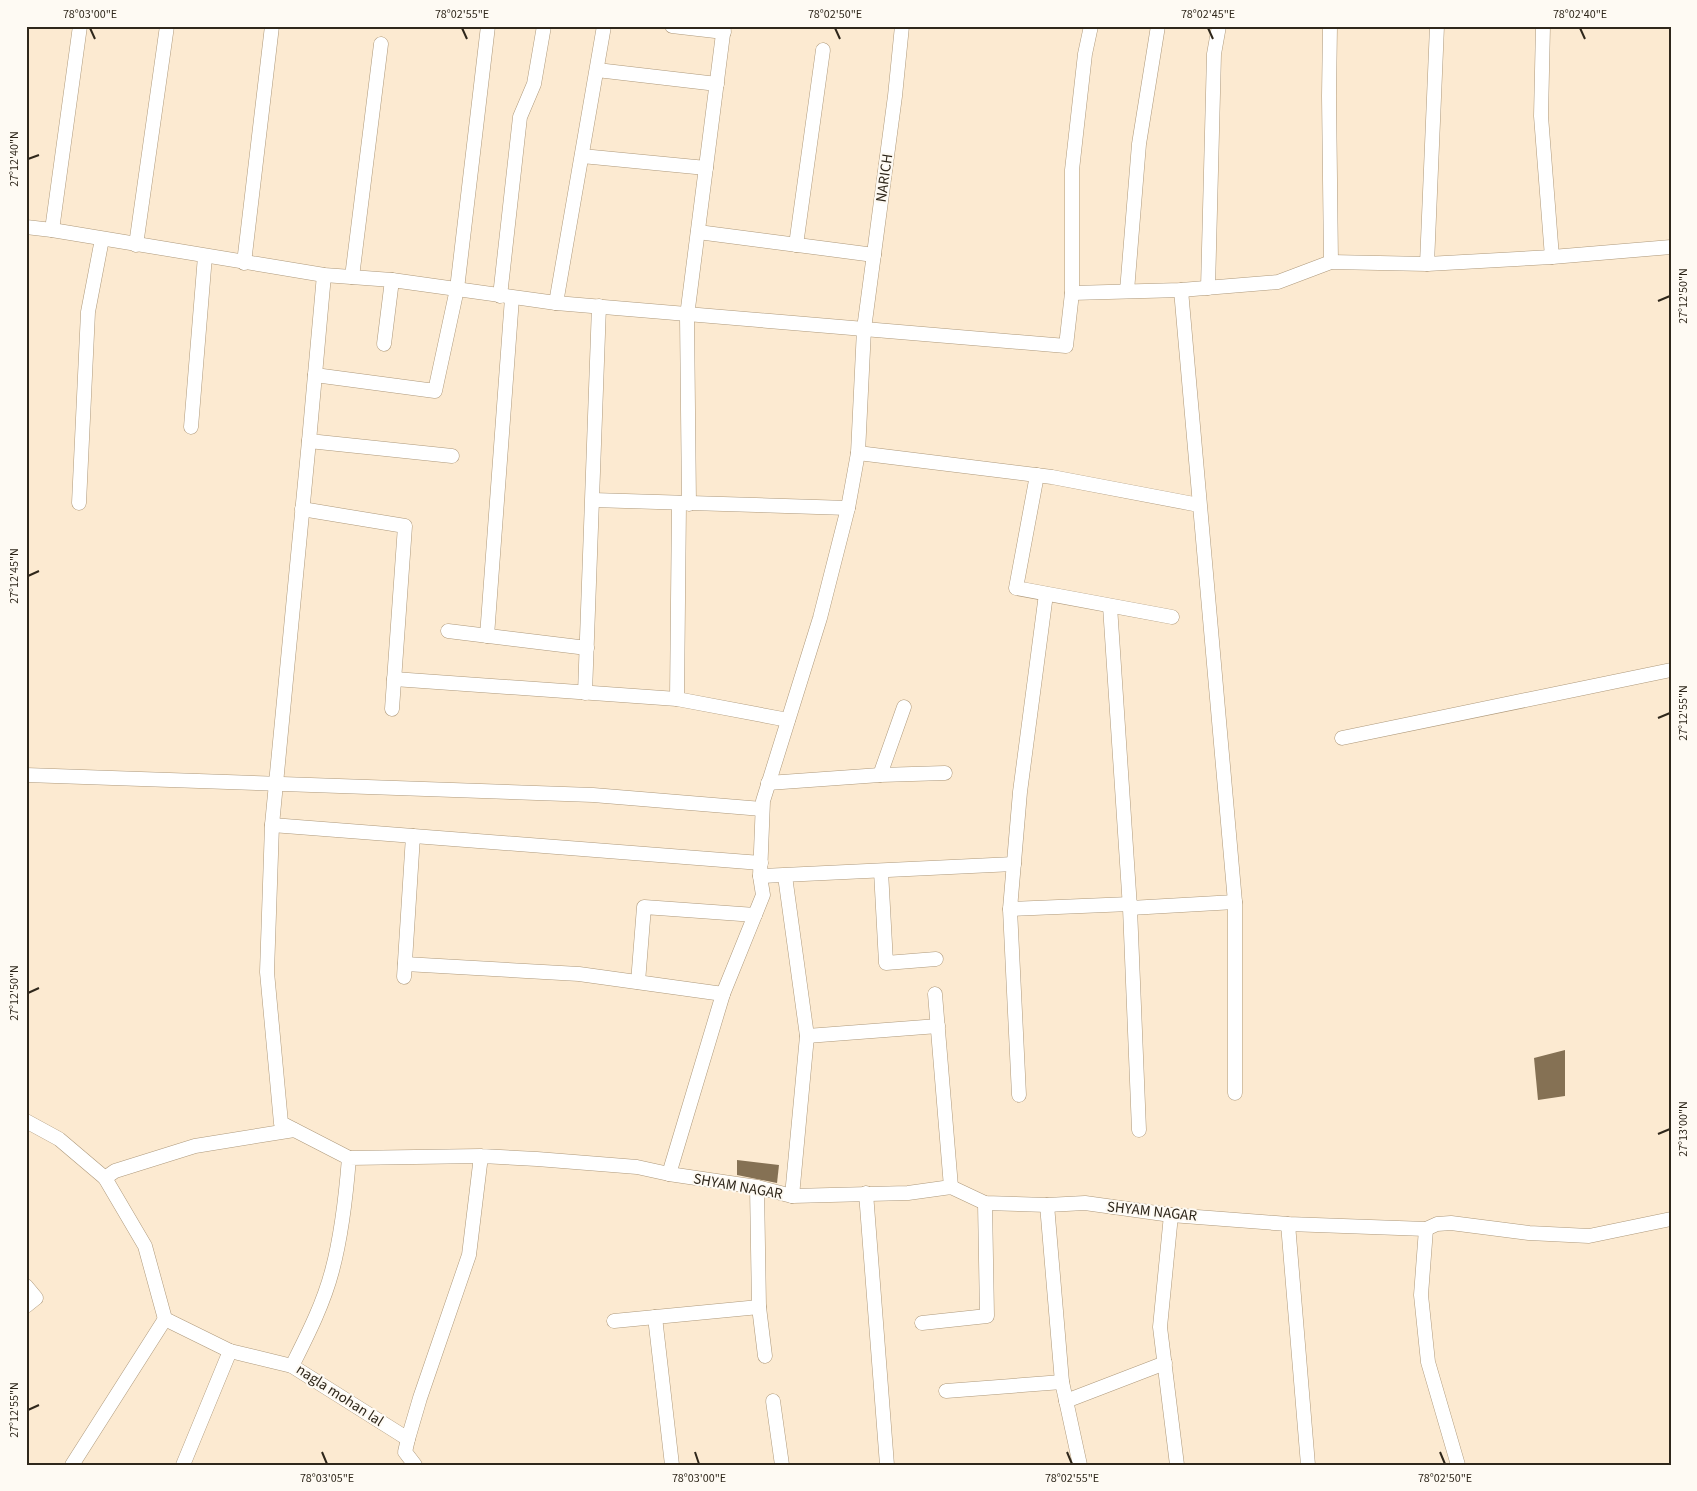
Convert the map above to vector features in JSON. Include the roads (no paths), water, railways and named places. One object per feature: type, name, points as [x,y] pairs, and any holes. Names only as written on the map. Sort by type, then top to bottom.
[{"type":"street","points":[[52,230],[80,26]]},
{"type":"street","points":[[136,245],[167,26]]},
{"type":"street","points":[[244,263],[272,26]]},
{"type":"street","points":[[315,375],[435,391],[457,289],[488,26]]},
{"type":"street","points":[[487,636],[506,297],[520,117],[534,84],[544,26]]},
{"type":"street","points":[[556,304],[604,26]]},
{"type":"street","points":[[672,26],[724,29],[687,316],[684,504],[677,699]]},
{"type":"street","name":"NARICH","points":[[669,1174],[723,994],[763,896],[760,870],[762,801],[820,618],[848,508],[858,453],[864,329],[895,96],[902,26]]},
{"type":"street","points":[[26,227],[324,275],[392,280],[556,304],[599,306],[687,316],[1066,346],[1072,293],[1072,170],[1085,54],[1091,26]]},
{"type":"street","points":[[1127,291],[1139,144],[1158,26]]},
{"type":"street","points":[[1208,288],[1214,54],[1219,26]]},
{"type":"street","points":[[1330,26],[1331,262]]},
{"type":"street","points":[[1428,264],[1437,26]]},
{"type":"street","points":[[1543,26],[1541,116],[1552,257]]},
{"type":"street","points":[[352,277],[381,44]]},
{"type":"street","points":[[796,245],[823,50]]},
{"type":"street","points":[[597,70],[717,84]]},
{"type":"street","points":[[582,156],[706,168]]},
{"type":"street","points":[[698,232],[874,255]]},
{"type":"street","points":[[79,503],[88,312],[102,239]]},
{"type":"street","points":[[1072,293],[1181,290],[1278,282],[1331,262],[1428,264],[1552,257],[1671,247]]},
{"type":"street","points":[[191,427],[205,256]]},
{"type":"street","points":[[324,275],[272,825],[268,972],[281,1123],[349,1158],[481,1156],[469,1255],[420,1398],[405,1452],[415,1465]]},
{"type":"street","points":[[384,344],[392,280]]},
{"type":"street","points":[[1181,290],[1234,902],[1235,1093]]},
{"type":"street","points":[[585,693],[599,306]]},
{"type":"street","points":[[309,441],[452,456]]},
{"type":"street","points":[[858,453],[1037,475],[1199,504]]},
{"type":"street","points":[[1037,475],[1016,588],[1172,617]]},
{"type":"street","points":[[593,500],[848,508]]},
{"type":"street","points":[[302,508],[405,526],[392,709]]},
{"type":"street","points":[[1019,1095],[1010,909],[1020,792],[1046,594]]},
{"type":"street","points":[[1110,606],[1130,906],[1138,1130]]},
{"type":"street","points":[[448,631],[587,648]]},
{"type":"street","points":[[1342,738],[1671,670]]},
{"type":"street","points":[[394,679],[677,699],[788,720]]},
{"type":"street","points":[[880,775],[904,707]]},
{"type":"street","points":[[768,783],[880,775],[945,773]]},
{"type":"street","points":[[26,775],[593,795],[762,808]]},
{"type":"street","points":[[272,825],[413,836],[760,870],[785,876],[1014,864]]},
{"type":"street","points":[[413,836],[404,971],[579,974],[723,994]]},
{"type":"street","points":[[881,871],[886,963],[936,959]]},
{"type":"street","points":[[785,876],[807,1036],[792,1196]]},
{"type":"street","points":[[1010,909],[1234,902]]},
{"type":"street","points":[[638,982],[644,907],[755,915]]},
{"type":"street","points":[[936,994],[951,1187]]},
{"type":"street","points":[[807,1036],[938,1026]]},
{"type":"street","points":[[26,1121],[59,1139],[105,1178],[145,1246],[165,1319],[72,1465]]},
{"type":"street","points":[[105,1178],[115,1171],[195,1146],[294,1130]]},
{"type":"street","name":"SHYAM NAGAR","points":[[481,1156],[637,1167],[669,1174],[757,1187],[792,1196],[908,1193],[951,1187],[985,1203],[1047,1205],[1085,1203],[1171,1214],[1288,1224],[1426,1229],[1437,1224],[1451,1223],[1530,1233],[1589,1236],[1671,1219]]},
{"type":"street","name":"nagla mohan lal","points":[[349,1158],[344,1217],[332,1272],[315,1321],[292,1366],[408,1439]]},
{"type":"street","points":[[757,1187],[759,1307],[765,1356]]},
{"type":"street","points":[[866,1193],[887,1465]]},
{"type":"street","points":[[922,1323],[987,1316],[985,1203]]},
{"type":"street","points":[[1047,1205],[1062,1382],[1080,1465]]},
{"type":"street","points":[[1171,1214],[1160,1327],[1177,1465]]},
{"type":"street","points":[[1288,1224],[1308,1465]]},
{"type":"street","points":[[1426,1229],[1420,1295],[1428,1362],[1458,1465]]},
{"type":"street","points":[[26,1286],[36,1298],[26,1306]]},
{"type":"street","points":[[614,1321],[759,1307]]},
{"type":"street","points":[[655,1317],[672,1465]]},
{"type":"street","points":[[165,1319],[230,1351],[292,1366]]},
{"type":"street","points":[[183,1465],[230,1351]]},
{"type":"street","points":[[1066,1401],[1164,1363]]},
{"type":"street","points":[[946,1391],[1062,1382]]},
{"type":"street","points":[[773,1401],[782,1465]]}]
